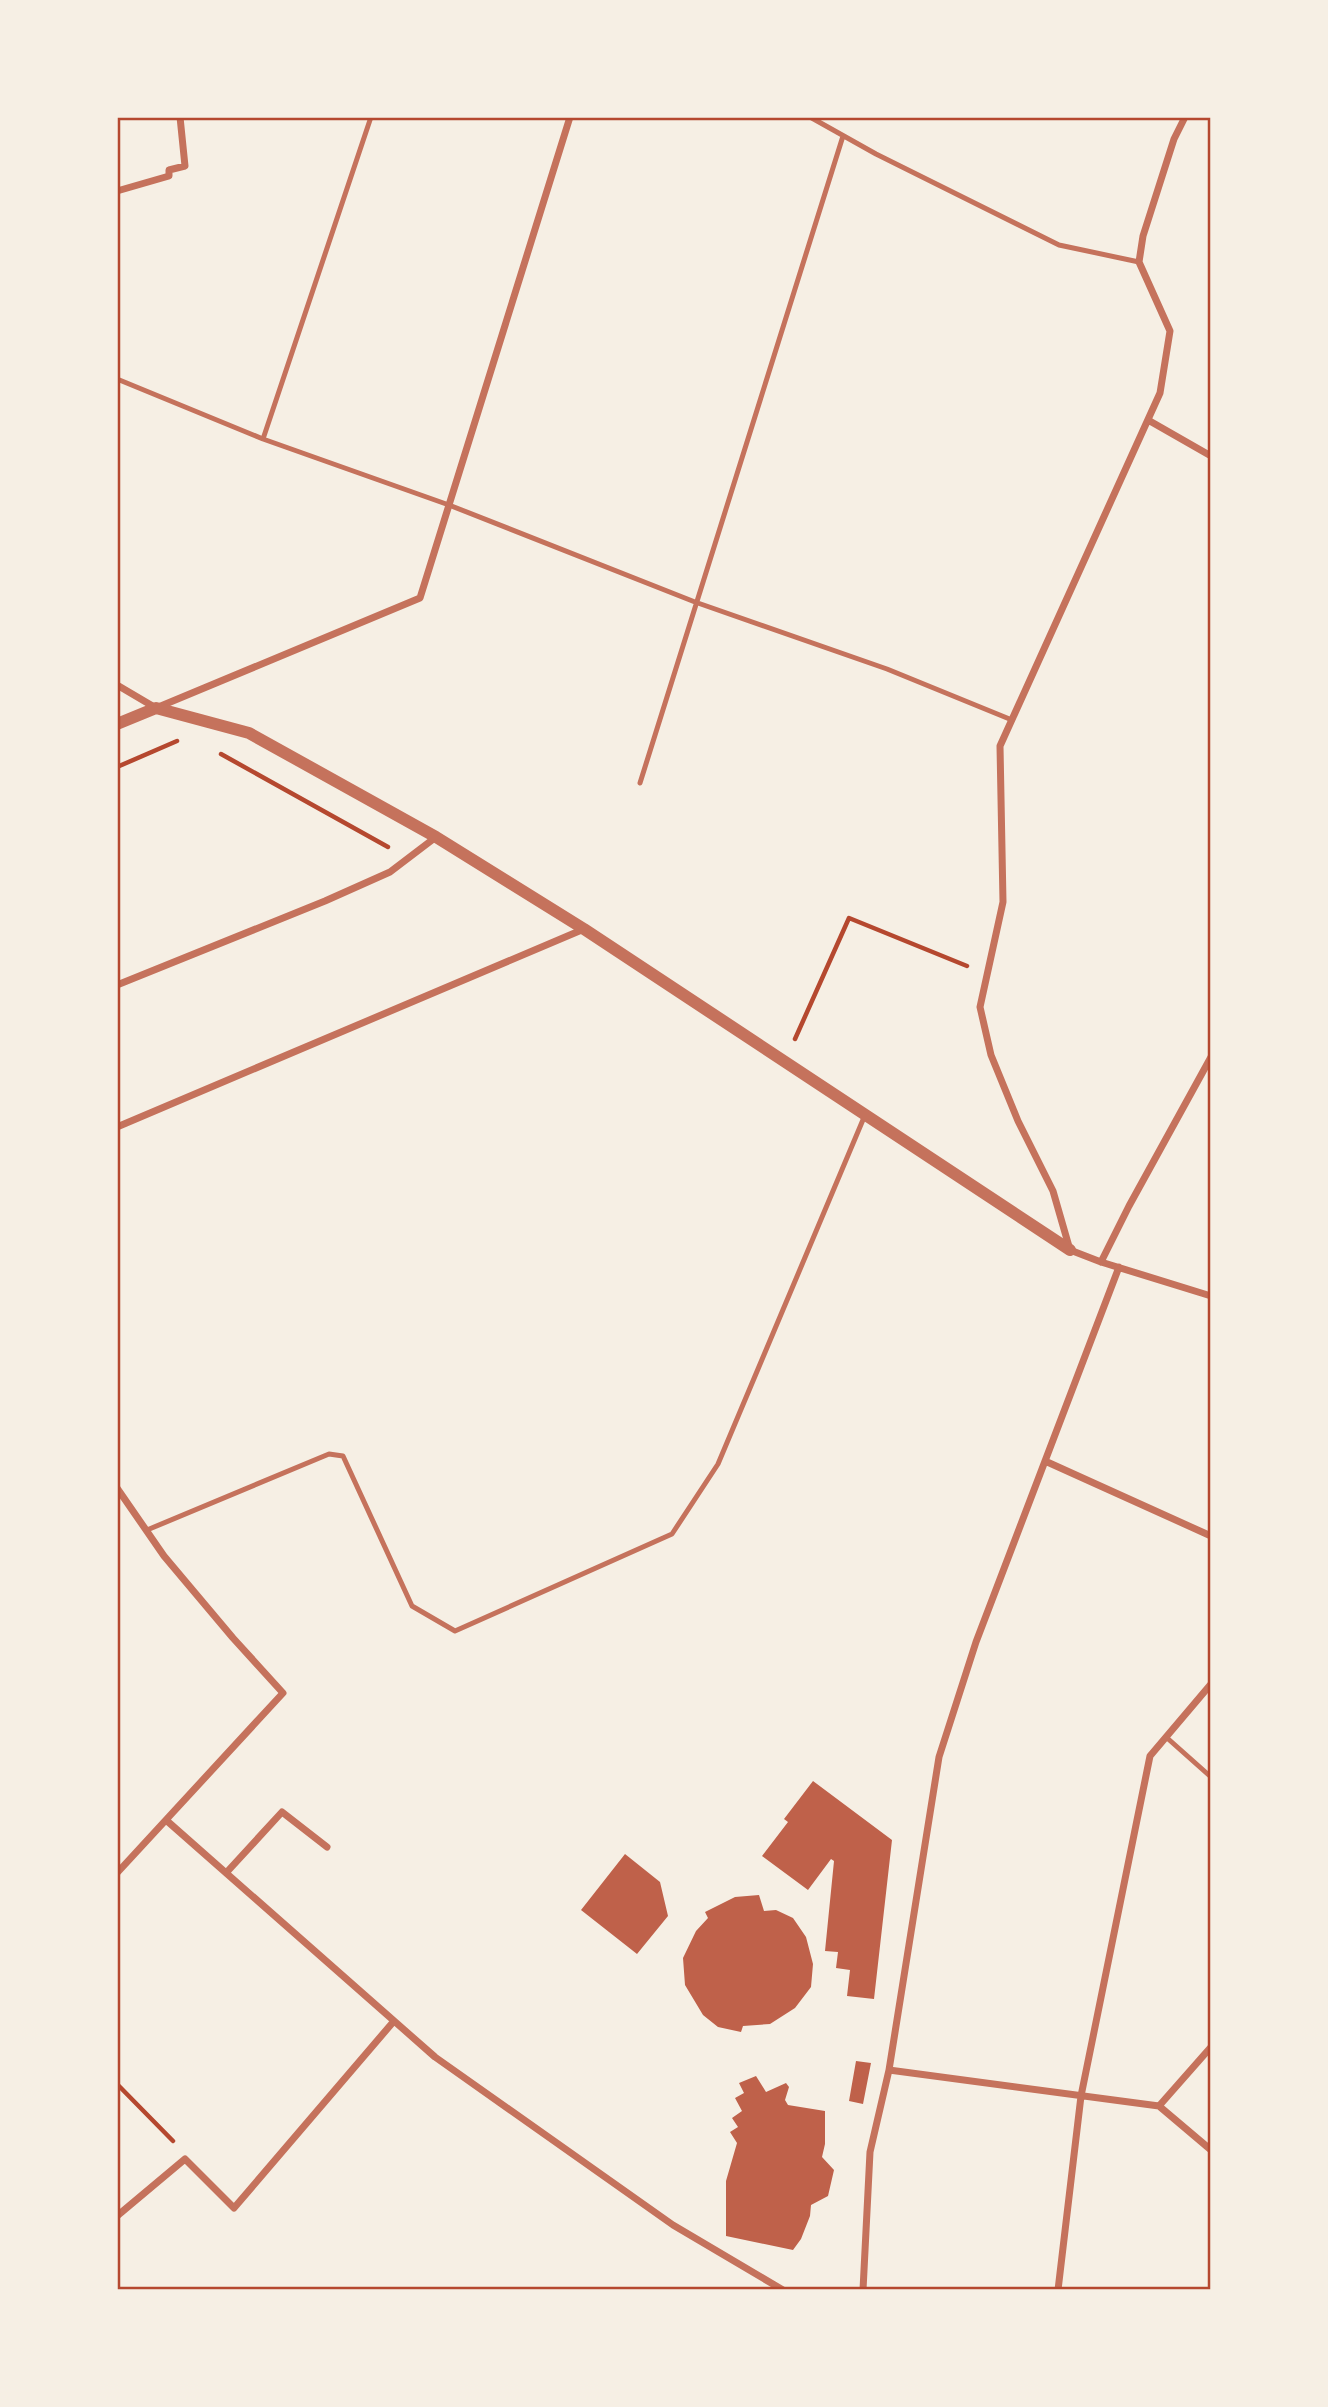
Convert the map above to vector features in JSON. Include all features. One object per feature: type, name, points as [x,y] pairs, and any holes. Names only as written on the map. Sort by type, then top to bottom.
[{"type":"street","points":[[117,191],[169,176],[169,170],[185,166],[180,117]]},
{"type":"street","points":[[117,724],[420,598],[570,117]]},
{"type":"street","points":[[1070,1250],[1053,1191],[1018,1121],[991,1055],[981,1007],[1003,902],[1000,746],[1160,393],[1170,331],[1139,261],[1150,211],[1174,139],[1185,117]]},
{"type":"street","points":[[1148,420],[1211,456]]},
{"type":"street","points":[[117,685],[156,708],[250,733],[436,837],[584,929],[1070,1250],[1211,1296]]},
{"type":"street","points":[[117,985],[390,872],[436,837]]},
{"type":"street","points":[[117,1126],[584,929]]},
{"type":"street","points":[[1101,1262],[1211,1058]]},
{"type":"street","points":[[863,2290],[870,2152],[889,2070],[939,1757],[976,1642],[1119,1267]]},
{"type":"street","points":[[1045,1461],[1211,1536]]},
{"type":"street","points":[[117,1488],[164,1556],[283,1693],[117,1873]]},
{"type":"street","points":[[1058,2290],[1081,2095],[1150,1756],[1211,1684]]},
{"type":"street","points":[[226,1873],[282,1812],[327,1847]]},
{"type":"street","points":[[166,1820],[435,2057],[673,2225],[783,2290]]},
{"type":"street","points":[[117,2216],[185,2159],[234,2208],[394,2021]]},
{"type":"street","points":[[1159,2106],[1211,2047]]},
{"type":"street","points":[[889,2070],[1159,2106],[1211,2150]]},
{"type":"lane","points":[[263,439],[371,117]]},
{"type":"lane","points":[[810,117],[876,155],[1059,245],[1107,257],[1139,261]]},
{"type":"lane","points":[[639,783],[843,136]]},
{"type":"lane","points":[[117,380],[263,439],[449,505],[695,602],[887,669],[1012,720]]},
{"type":"lane","points":[[147,1530],[329,1454],[343,1456],[412,1606],[455,1631],[672,1534],[719,1464],[865,1115]]},
{"type":"lane","points":[[1166,1737],[1211,1777]]},
{"type":"path","points":[[117,767],[177,741],[186,741]]},
{"type":"path","points":[[219,754],[391,848]]},
{"type":"path","points":[[785,1061],[849,918],[987,975]]},
{"type":"path","points":[[117,2084],[177,2146],[185,2159]]},
{"type":"building","points":[[813,1781],[892,1840],[874,1999],[847,1996],[850,1970],[836,1968],[838,1952],[825,1951],[834,1861],[831,1859],[808,1890],[762,1856],[788,1822],[784,1819]]},
{"type":"building","points":[[625,1854],[660,1882],[668,1916],[637,1954],[581,1910]]},
{"type":"building","points":[[759,1895],[764,1911],[776,1910],[793,1918],[806,1937],[813,1964],[811,1987],[795,2008],[770,2024],[743,2026],[741,2032],[718,2027],[703,2015],[685,1985],[683,1958],[696,1931],[708,1918],[705,1912],[735,1897]]},
{"type":"building","points":[[856,2061],[871,2063],[863,2104],[849,2101]]},
{"type":"building","points":[[756,2076],[766,2092],[786,2083],[789,2087],[785,2100],[788,2105],[825,2111],[825,2144],[822,2157],[834,2170],[828,2196],[811,2205],[810,2216],[801,2239],[793,2250],[726,2236],[726,2181],[737,2143],[730,2132],[738,2127],[732,2118],[742,2111],[735,2098],[744,2093],[739,2083]]}]
